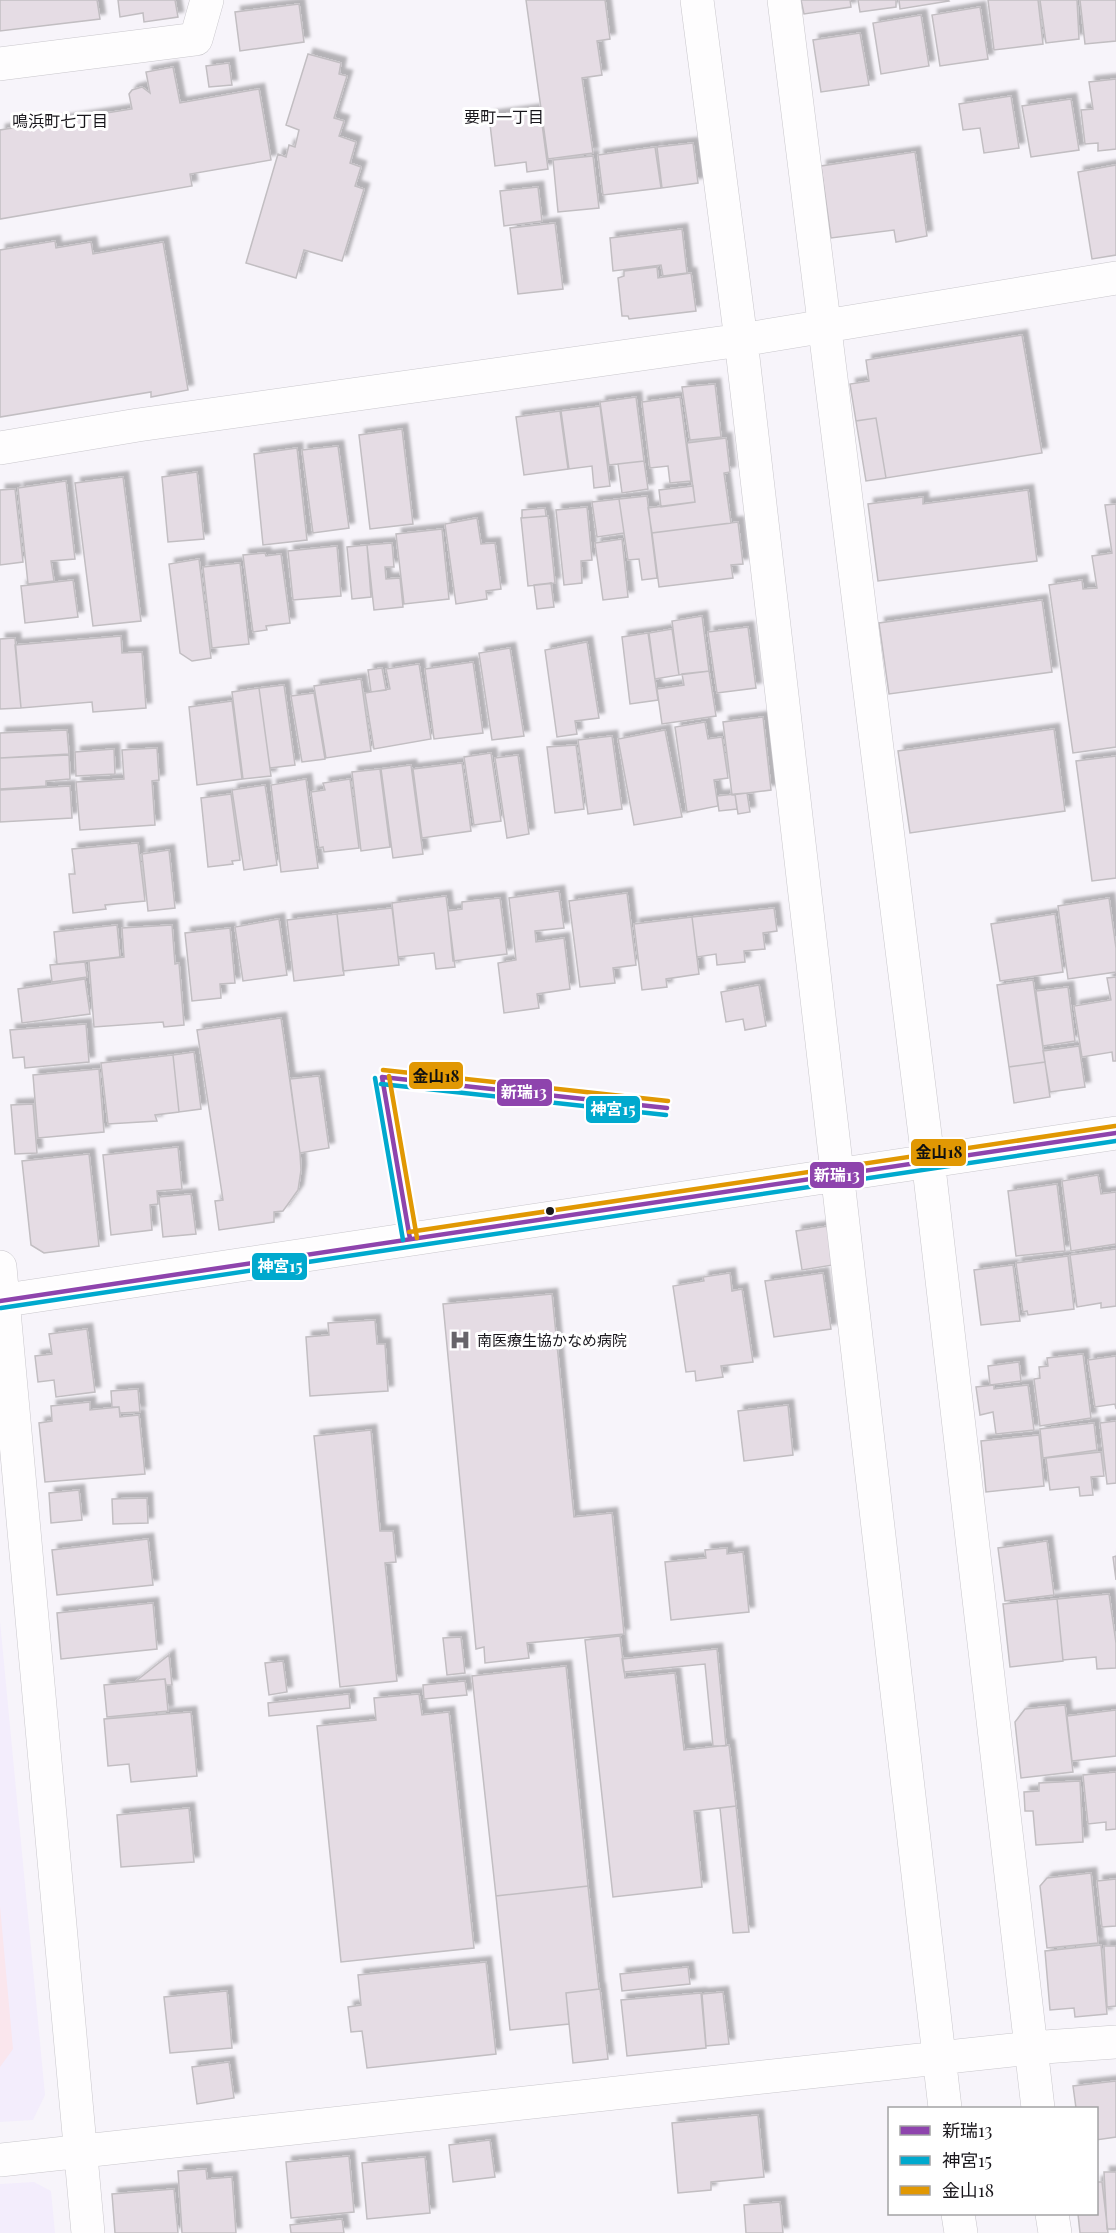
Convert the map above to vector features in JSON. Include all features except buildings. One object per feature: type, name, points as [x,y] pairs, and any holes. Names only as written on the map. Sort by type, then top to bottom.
[{"type":"street","points":[[0,64],[196,39],[207,0]]},
{"type":"street","points":[[697,0],[741,340],[945,2107]]},
{"type":"street","points":[[784,0],[928,1159],[1038,2107]]},
{"type":"street","points":[[0,448],[138,425],[741,340],[1116,278]]},
{"type":"street","points":[[1,1301],[928,1159],[1116,1133]]},
{"type":"street","points":[[0,1267],[1,1301],[88,2233]]},
{"type":"street","points":[[0,2160],[1030,2048],[1116,2042]]},
{"type":"street","points":[[958,2215],[961,2233]]},
{"type":"street","points":[[1052,2215],[1055,2233]]},
{"type":"shaded area","points":[[0,1621],[45,2095],[33,2120],[0,2122]]},
{"type":"shaded area","points":[[0,1906],[13,2049],[0,2067]]},
{"type":"shaded area","points":[[34,2182],[51,2191],[55,2233],[0,2233],[0,2184]]},
{"type":"transit line","name":"金山18","points":[[383,1070],[668,1101]]},
{"type":"transit line","name":"金山18","points":[[389,1076],[417,1238]]},
{"type":"transit line","name":"新瑞13","points":[[382,1077],[667,1108]]},
{"type":"transit line","name":"新瑞13","points":[[382,1077],[410,1239]]},
{"type":"transit line","name":"神宮15","points":[[375,1078],[403,1240]]},
{"type":"transit line","name":"神宮15","points":[[381,1084],[666,1115]]},
{"type":"transit line","name":"金山18","points":[[409,1232],[1115,1126]]},
{"type":"transit line","name":"新瑞13","points":[[0,1301],[1116,1133]]},
{"type":"transit line","name":"神宮15","points":[[1,1308],[1116,1141]]},
{"type":"place","name":"南医療生協かなめ病院","points":[[460,1340]]},
{"type":"district","name":"要町一丁目","points":[[504,116]]},
{"type":"district","name":"鳴浜町七丁目","points":[[60,120]]}]
